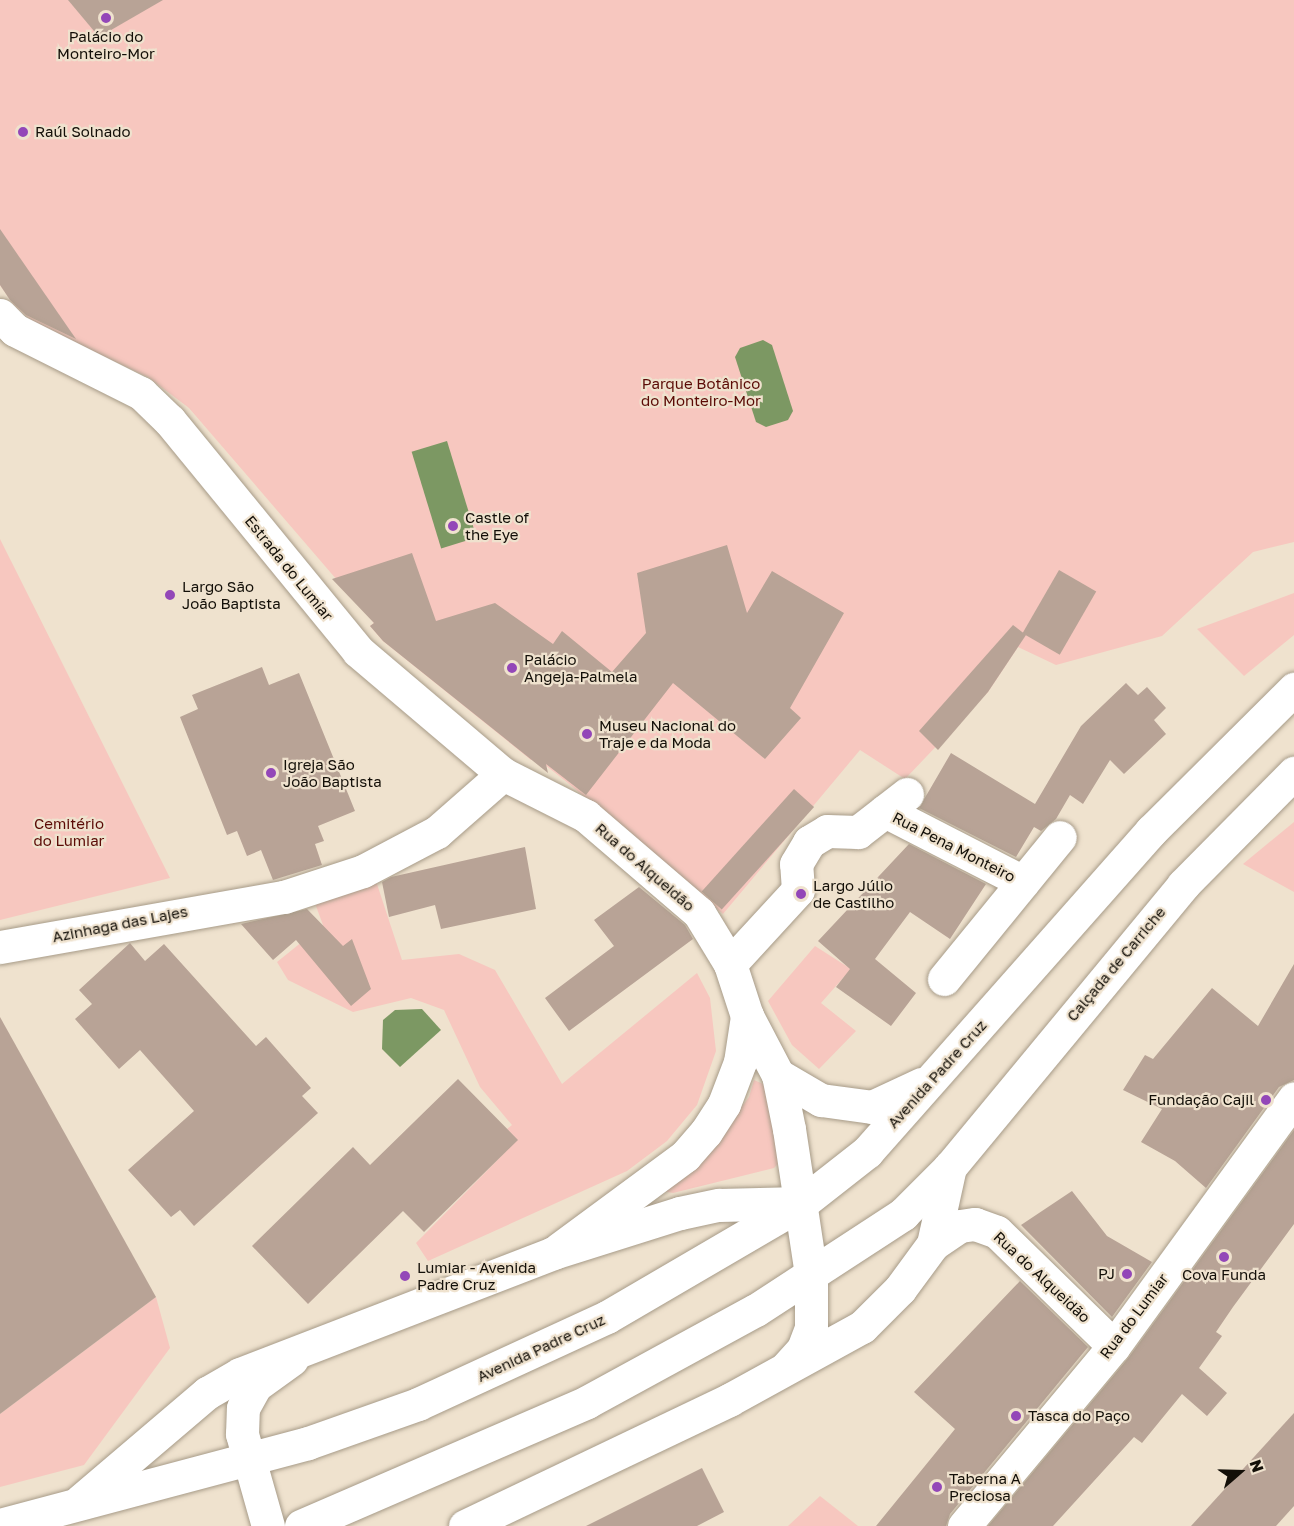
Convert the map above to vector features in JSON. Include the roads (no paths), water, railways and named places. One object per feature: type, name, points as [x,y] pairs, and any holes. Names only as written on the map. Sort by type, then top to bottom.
[{"type":"main road","name":"Estrada do Lumiar","points":[[0,315],[15,330],[141,393],[170,421],[358,651],[503,774],[586,816]]},
{"type":"main road","name":"Avenida Padre Cruz","points":[[0,1525],[249,1460],[418,1404],[531,1354],[678,1278],[802,1203],[845,1173],[936,1077],[1151,831],[1294,689]]},
{"type":"main road","name":"Calçada de Carriche","points":[[950,1167],[1183,885],[1294,773]]},
{"type":"main road","name":"Azinhaga das Lajes","points":[[0,947],[239,902],[284,897],[363,871],[437,832],[503,774]]},
{"type":"main road","name":"Rua Pena Monteiro","points":[[730,964],[798,890],[796,864],[809,842],[827,831],[858,832],[896,803],[1023,882]]},
{"type":"main road","name":"Rua do Alqueidão","points":[[586,816],[699,913],[730,964],[747,1016],[778,1076],[802,1203],[811,1275],[812,1328],[803,1349],[787,1367]]},
{"type":"main road","points":[[944,979],[1060,837]]},
{"type":"main road","points":[[553,1253],[685,1156],[706,1132],[724,1104],[740,1062],[747,1016]]},
{"type":"main road","points":[[778,1076],[821,1100],[872,1107],[936,1077]]},
{"type":"main road","name":"Rua do Lumiar","points":[[964,1526],[1114,1346],[1294,1098]]},
{"type":"main road","points":[[465,1526],[584,1473],[862,1327],[900,1289],[933,1244],[950,1167]]},
{"type":"main road","points":[[301,1526],[587,1402],[811,1275],[903,1214],[950,1167]]},
{"type":"main road","points":[[74,1505],[221,1383],[553,1253],[680,1213],[719,1205],[802,1203]]},
{"type":"main road","name":"Rua do Alqueidão","points":[[933,1244],[960,1226],[975,1224],[997,1232],[1114,1346]]},
{"type":"main road","points":[[268,1526],[249,1460],[242,1420],[247,1398],[268,1374],[299,1354]]},
{"type":"place","name":"Palácio do Monteiro-Mor","points":[[106,18]]},
{"type":"place","name":"Raúl Solnado","points":[[23,132]]},
{"type":"place","name":"Castle of the Eye","points":[[453,526]]},
{"type":"place","name":"Largo São João Baptista","points":[[170,595]]},
{"type":"place","name":"Palácio Angeja-Palmela","points":[[512,668]]},
{"type":"place","name":"Museu Nacional do Traje e da Moda","points":[[587,734]]},
{"type":"place","name":"Igreja São João Baptista","points":[[271,773]]},
{"type":"place","name":"Largo Júlio de Castilho","points":[[801,894]]},
{"type":"place","name":"Fundação Cajil","points":[[1266,1100]]},
{"type":"place","name":"Cova Funda","points":[[1224,1257]]},
{"type":"place","name":"PJ","points":[[1127,1274]]},
{"type":"place","name":"Lumiar - Avenida Padre Cruz","points":[[405,1276]]},
{"type":"place","name":"Tasca do Paço","points":[[1016,1416]]},
{"type":"place","name":"Taberna A Preciosa","points":[[937,1487]]},
{"type":"park label","name":"Parque Botânico do Monteiro-Mor","points":[[701,392]]},
{"type":"park label","name":"Cemitério do Lumiar","points":[[69,832]]}]
